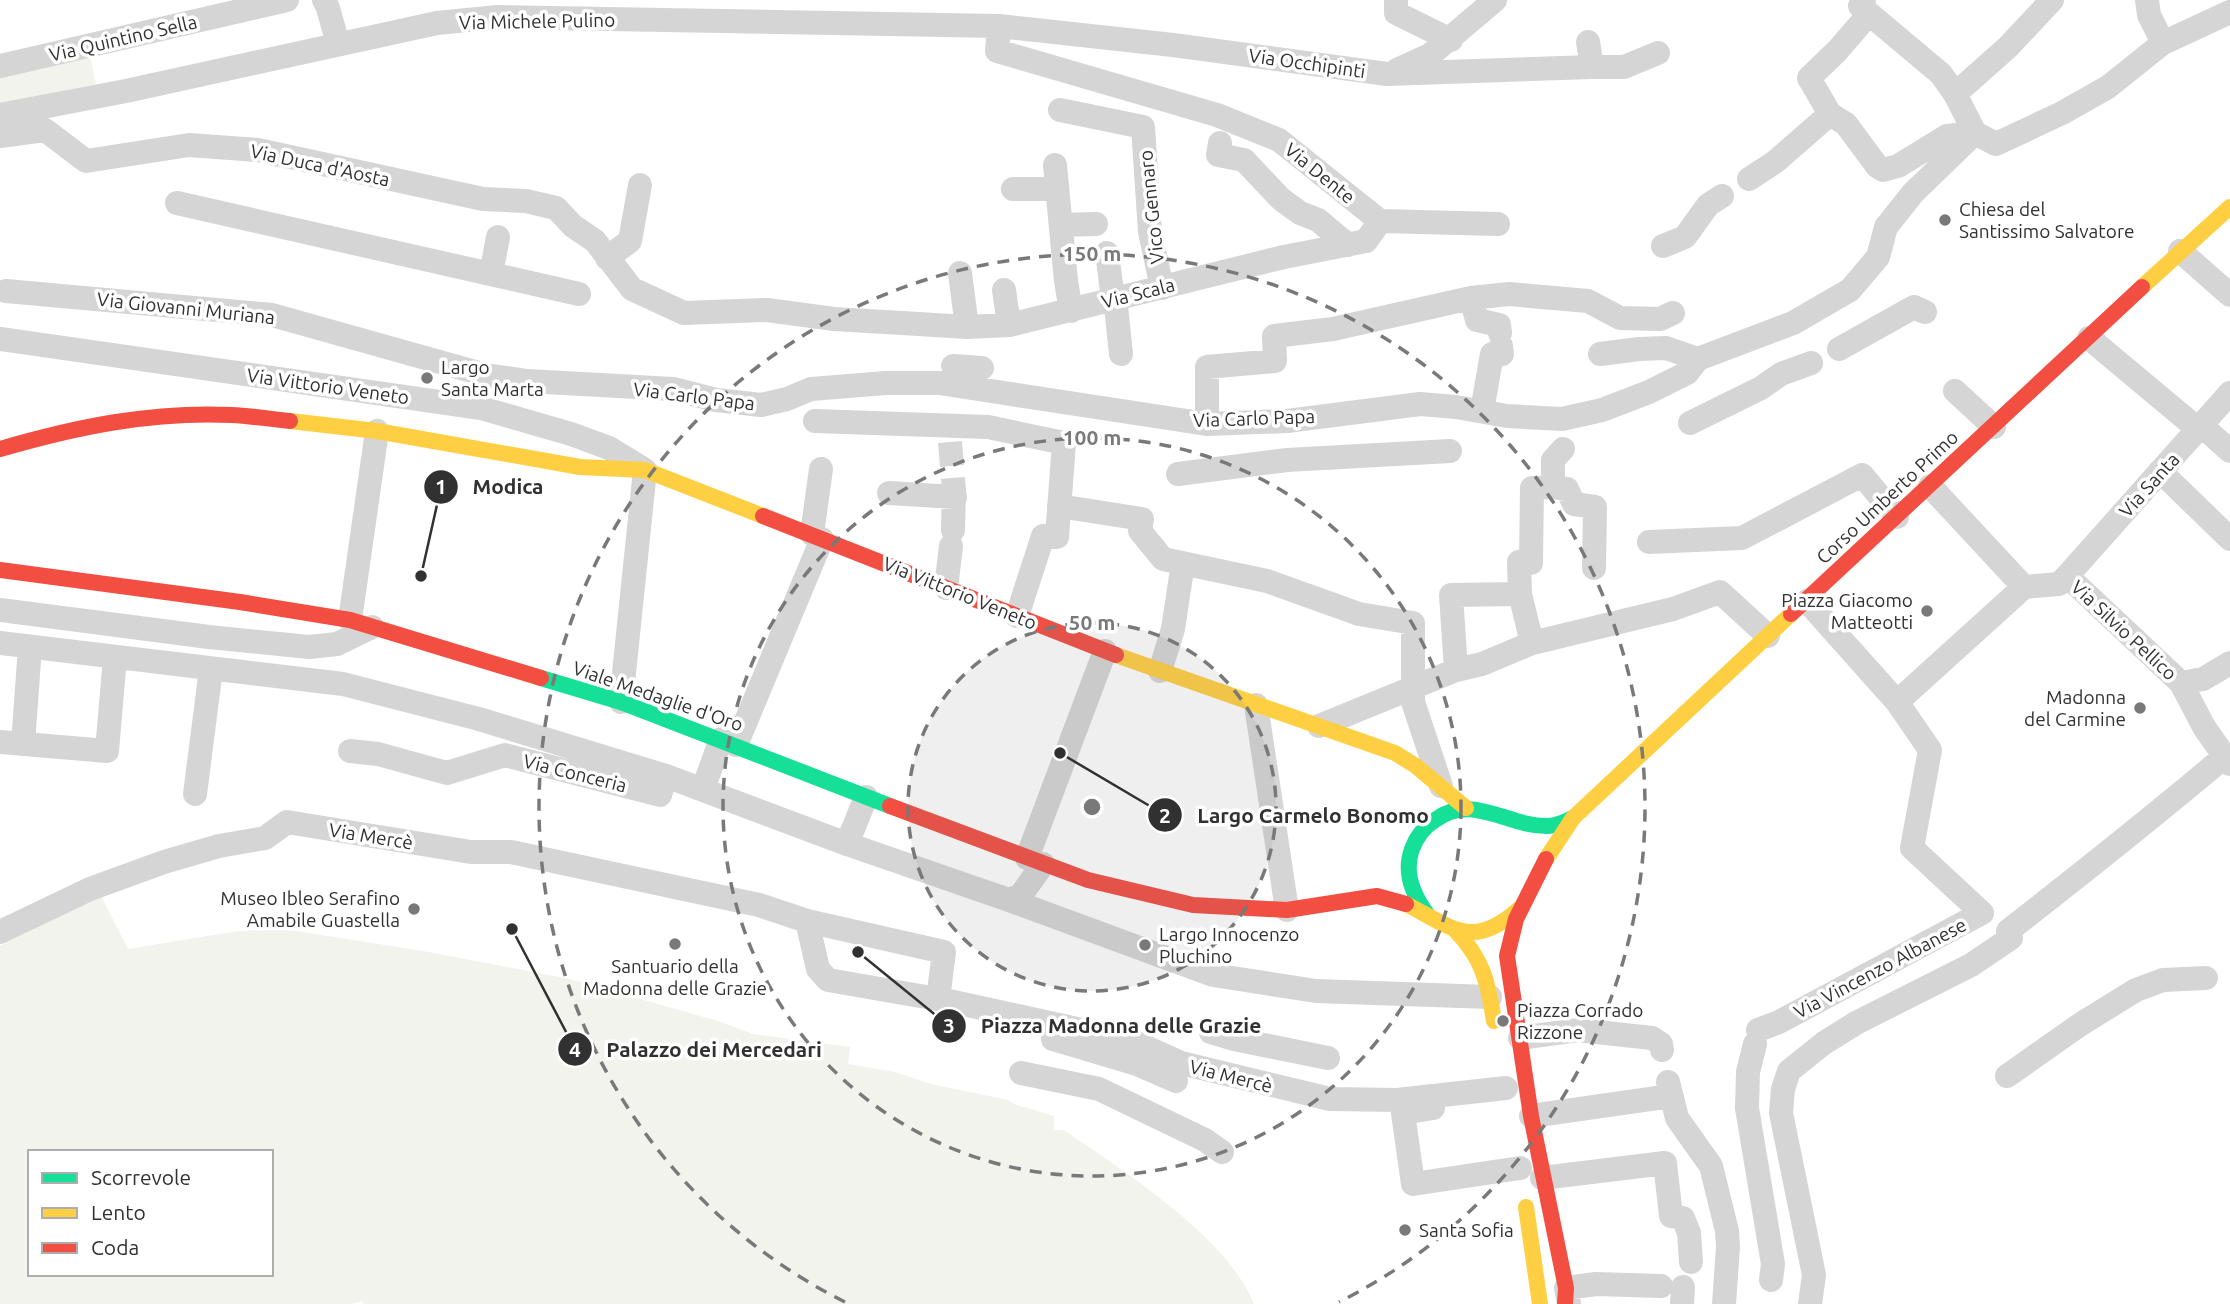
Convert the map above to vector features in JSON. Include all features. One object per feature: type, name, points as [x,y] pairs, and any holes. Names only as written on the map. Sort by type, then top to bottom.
[{"type":"street","name":"Via Quintino Sella","points":[[0,66],[287,0]]},
{"type":"street","points":[[324,0],[338,44]]},
{"type":"street","points":[[1396,0],[1396,13],[1451,40]]},
{"type":"street","points":[[1387,74],[1430,55],[1451,40],[1495,0]]},
{"type":"street","points":[[1955,94],[2008,47],[2052,0]]},
{"type":"street","points":[[2147,0],[2149,15],[2163,43]]},
{"type":"street","points":[[1976,133],[1947,136],[1898,166],[1883,170],[1877,166],[1846,124],[1830,114],[1808,78],[1837,51],[1867,7],[1941,74],[1976,133],[1996,144],[2062,113],[2108,87],[2163,43],[2230,12]]},
{"type":"street","name":"Via Michele Pulino","points":[[0,115],[126,91],[437,23],[498,18],[711,10],[999,26]]},
{"type":"street","name":"Via Occhipinti","points":[[999,26],[1173,45],[1387,74],[1625,67],[1658,53]]},
{"type":"street","name":"Via Dente","points":[[999,26],[997,51],[1217,115],[1279,140],[1380,221]]},
{"type":"street","points":[[1588,42],[1592,67]]},
{"type":"street","name":"Vico Gennaro","points":[[1060,110],[1143,127],[1150,232],[1161,288]]},
{"type":"street","points":[[1749,179],[1775,162],[1830,114]]},
{"type":"street","name":"Via Duca d'Aosta","points":[[0,136],[45,131],[86,161],[189,145],[258,150],[483,200],[526,201],[556,208],[573,226],[595,241],[607,258]]},
{"type":"street","name":"Via Carlo Papa","points":[[405,352],[486,375],[527,381],[673,389],[716,400],[761,404],[786,399],[811,388],[939,383],[1207,424],[1287,421],[1420,404],[1507,416],[1562,419],[1602,410],[1649,392],[1687,373],[1699,359],[1794,323],[1850,290],[1878,257],[1876,237],[1913,193],[1976,133]]},
{"type":"street","points":[[1220,144],[1218,155],[1244,160],[1281,199],[1300,214],[1318,220],[1348,245]]},
{"type":"street","points":[[1055,164],[1071,310]]},
{"type":"street","points":[[607,258],[630,241],[640,185]]},
{"type":"street","points":[[1013,189],[1057,190]]},
{"type":"street","points":[[1663,246],[1685,237],[1708,205],[1722,196]]},
{"type":"street","points":[[177,203],[579,294]]},
{"type":"street","name":"Corso Umberto Primo","points":[[1519,909],[1543,863],[1573,818],[2230,207]]},
{"type":"street","points":[[1380,221],[1498,224]]},
{"type":"street","name":"Via Scala","points":[[607,258],[632,289],[684,313],[767,310],[834,319],[967,327],[1009,325],[1284,257],[1366,241],[1380,221]]},
{"type":"street","points":[[1060,225],[1096,224]]},
{"type":"street","points":[[491,274],[498,237]]},
{"type":"street","points":[[2180,251],[2230,295]]},
{"type":"street","points":[[1107,253],[1121,354]]},
{"type":"street","points":[[960,273],[967,327]]},
{"type":"street","points":[[1004,290],[1009,325]]},
{"type":"street","name":"Via Giovanni Muriana","points":[[6,291],[272,315],[405,352]]},
{"type":"street","points":[[1207,424],[1207,367],[1275,361],[1275,335],[1333,329],[1471,298],[1509,294],[1588,301],[1620,318],[1660,319],[1673,313]]},
{"type":"street","points":[[1471,298],[1477,320],[1499,325],[1502,354],[1492,354],[1482,411]]},
{"type":"street","points":[[1839,349],[1914,307],[1924,312]]},
{"type":"street","points":[[2089,338],[2230,452]]},
{"type":"street","name":"Via Vittorio Veneto","points":[[0,339],[481,408],[571,434],[609,448],[645,470],[1105,651],[1395,753],[1466,808]]},
{"type":"street","points":[[1600,354],[1666,348],[1699,359]]},
{"type":"street","points":[[1690,424],[1761,388],[1781,374],[1811,363]]},
{"type":"street","points":[[953,366],[982,368]]},
{"type":"street","points":[[481,408],[486,375]]},
{"type":"street","points":[[1955,391],[1994,427]]},
{"type":"street","name":"Via Santa","points":[[2063,580],[2230,393]]},
{"type":"street","name":"Via Vittorio Veneto","points":[[0,449],[73,430],[175,415],[276,418],[377,430],[580,467],[645,470]]},
{"type":"street","points":[[815,421],[988,427],[1064,443],[1057,537],[1043,536],[1017,616]]},
{"type":"street","points":[[0,610],[209,637],[309,647],[337,645],[361,624],[377,430]]},
{"type":"street","points":[[1553,487],[1553,460],[1563,449]]},
{"type":"street","points":[[1178,474],[1287,460],[1450,451]]},
{"type":"street","points":[[621,702],[645,470]]},
{"type":"street","points":[[703,789],[729,742],[817,537],[821,470]]},
{"type":"street","points":[[2160,471],[2230,539]]},
{"type":"street","points":[[1649,542],[1742,538],[1862,475],[1897,517]]},
{"type":"street","points":[[1930,486],[2024,587]]},
{"type":"street","points":[[1532,643],[1520,594],[1519,562],[1531,563],[1532,488],[1567,489],[1574,504],[1595,507],[1594,568]]},
{"type":"street","points":[[889,493],[955,494],[946,588]]},
{"type":"street","points":[[1059,506],[1142,519],[1140,531],[1163,559],[1267,580],[1359,614],[1413,623],[1413,702],[1442,788]]},
{"type":"street","points":[[1160,671],[1173,629],[1183,563]]},
{"type":"street","name":"Viale Medaglie d'Oro","points":[[0,570],[240,602],[361,624],[621,702],[1088,880],[1193,905],[1287,910],[1377,896],[1390,897],[1455,930]]},
{"type":"street","points":[[1807,601],[1903,711],[2024,587],[2063,580]]},
{"type":"street","name":"Via Silvio Pellico","points":[[2063,580],[2181,683],[2203,680],[2230,663]]},
{"type":"street","points":[[1319,726],[1456,670],[1482,664],[1532,643],[1673,609],[1720,592],[1768,636]]},
{"type":"street","points":[[1456,670],[1451,595],[1520,594]]},
{"type":"street","points":[[0,643],[343,684],[479,719],[666,776],[1213,975],[1316,991],[1490,997]]},
{"type":"street","points":[[30,647],[11,743],[107,751],[114,657]]},
{"type":"street","points":[[1009,900],[1021,895],[1035,861],[1105,651]]},
{"type":"street","points":[[195,794],[211,668]]},
{"type":"street","points":[[1810,1304],[1814,1275],[1781,1113],[1783,1089],[1789,1072],[1824,1043],[1856,1023],[1971,965],[2011,938],[2008,931],[2127,835],[2227,761],[2204,727],[2181,683]]},
{"type":"street","points":[[1256,705],[1287,910]]},
{"type":"street","name":"Via Vincenzo Albanese","points":[[1771,1280],[1773,1264],[1747,1108],[1748,1072],[1756,1037],[1982,913],[1912,848],[1930,750],[1903,711]]},
{"type":"street","name":"Via Conceria","points":[[350,751],[378,754],[447,773],[505,755],[660,795],[666,776]]},
{"type":"street","points":[[847,844],[866,797]]},
{"type":"street","points":[[1427,914],[1417,901],[1408,872],[1415,841],[1424,828],[1436,818],[1450,811],[1466,808],[1483,809],[1546,826],[1558,825],[1573,818]]},
{"type":"street","points":[[1500,815],[1514,826],[1525,840]]},
{"type":"street","name":"Via Mercè","points":[[0,932],[90,889],[208,849],[265,838],[287,822],[471,852],[512,852],[759,905],[807,921],[944,952],[943,1000]]},
{"type":"street","points":[[1529,893],[1533,875],[1531,857]]},
{"type":"street","points":[[1455,930],[1469,932],[1497,927],[1519,909]]},
{"type":"street","points":[[1519,909],[1510,934],[1507,957],[1519,1036],[1542,1114],[1531,1175],[1541,1301]]},
{"type":"street","name":"Via Mercè","points":[[807,921],[818,969],[828,981],[943,1000],[1132,1041],[1181,1063],[1330,1099],[1397,1100],[1479,1092]]},
{"type":"street","points":[[1455,930],[1482,962],[1490,997],[1519,1036]]},
{"type":"street","points":[[2007,1076],[2081,1024],[2136,990],[2163,980],[2206,978]]},
{"type":"street","points":[[1316,991],[1326,1014]]},
{"type":"street","points":[[1519,1036],[1578,1030],[1652,1038],[1662,1047]]},
{"type":"street","points":[[1211,1032],[1328,1058]]},
{"type":"street","points":[[1053,1039],[1137,1064],[1176,1081]]},
{"type":"street","points":[[1021,1073],[1099,1089],[1205,1140],[1222,1153]]},
{"type":"street","points":[[1506,1088],[1479,1092],[1465,1103],[1403,1113],[1413,1184],[1665,1163],[1671,1216],[1683,1218],[1689,1233],[1691,1262]]},
{"type":"street","points":[[1542,1114],[1670,1089],[1677,1118],[1711,1166],[1727,1231],[1725,1296]]},
{"type":"street","points":[[1531,1175],[1567,1299],[1596,1284],[1675,1292]]},
{"type":"street","points":[[1818,1224],[1826,1268],[1820,1304]]},
{"type":"shaded area","points":[[90,56],[96,84],[0,104],[0,75]]},
{"type":"shaded area","points":[[101,896],[128,949],[232,932],[277,928],[423,951],[570,979],[718,1021],[753,1034],[850,1047],[848,1064],[895,1072],[931,1084],[1008,1100],[1054,1116],[1054,1130],[1064,1130],[1115,1165],[1198,1230],[1241,1279],[1254,1304],[364,1304],[362,1301],[351,1304],[0,1304],[0,946]]},
{"type":"tunnel","points":[[950,442],[954,491]]},
{"type":"traffic: fast","points":[[541,678],[621,702],[890,806]]},
{"type":"traffic: fast","points":[[1427,914],[1411,883],[1409,858],[1424,829],[1435,820],[1449,812],[1463,809],[1477,810],[1533,825],[1555,825],[1573,818]]},
{"type":"traffic: slow","points":[[2142,287],[2230,207]]},
{"type":"traffic: slow","points":[[290,421],[377,431],[580,467],[645,470],[763,516]]},
{"type":"traffic: slow","points":[[1546,859],[1573,818],[1791,614]]},
{"type":"traffic: slow","points":[[1116,655],[1395,753],[1416,766],[1466,808]]},
{"type":"traffic: slow","points":[[1406,904],[1449,927],[1474,932],[1502,922],[1519,909]]},
{"type":"traffic: slow","points":[[1455,930],[1472,951],[1483,972],[1494,1021]]},
{"type":"traffic: slow","points":[[1526,1207],[1540,1304]]},
{"type":"traffic: jam","points":[[1791,614],[2142,287]]},
{"type":"traffic: jam","points":[[0,449],[57,434],[143,418],[202,414],[290,421]]},
{"type":"traffic: jam","points":[[763,516],[1116,655]]},
{"type":"traffic: jam","points":[[0,570],[240,602],[350,620],[541,678]]},
{"type":"traffic: jam","points":[[890,806],[1088,880],[1193,905],[1287,910],[1377,896],[1406,904]]},
{"type":"traffic: jam","points":[[1546,859],[1516,919],[1507,956],[1531,1116],[1566,1288],[1565,1304]]},
{"type":"place","name":"Chiesa del Santissimo Salvatore","points":[[1945,220]]},
{"type":"place","name":"Largo Santa Marta","points":[[427,378]]},
{"type":"place","name":"Modica","points":[[421,576]]},
{"type":"place","name":"Piazza Giacomo Matteotti","points":[[1927,611]]},
{"type":"place","name":"Madonna del Carmine","points":[[2140,708]]},
{"type":"place","name":"Largo Carmelo Bonomo","points":[[1060,753]]},
{"type":"place","name":"Museo Ibleo Serafino Amabile Guastella","points":[[414,909]]},
{"type":"place","name":"Palazzo dei Mercedari","points":[[512,929]]},
{"type":"place","name":"Santuario della Madonna delle Grazie","points":[[675,944]]},
{"type":"place","name":"Largo Innocenzo Pluchino","points":[[1145,945]]},
{"type":"place","name":"Piazza Madonna delle Grazie","points":[[858,952]]},
{"type":"place","name":"Piazza Corrado Rizzone","points":[[1503,1021]]},
{"type":"place","name":"Santa Sofia","points":[[1405,1230]]}]
